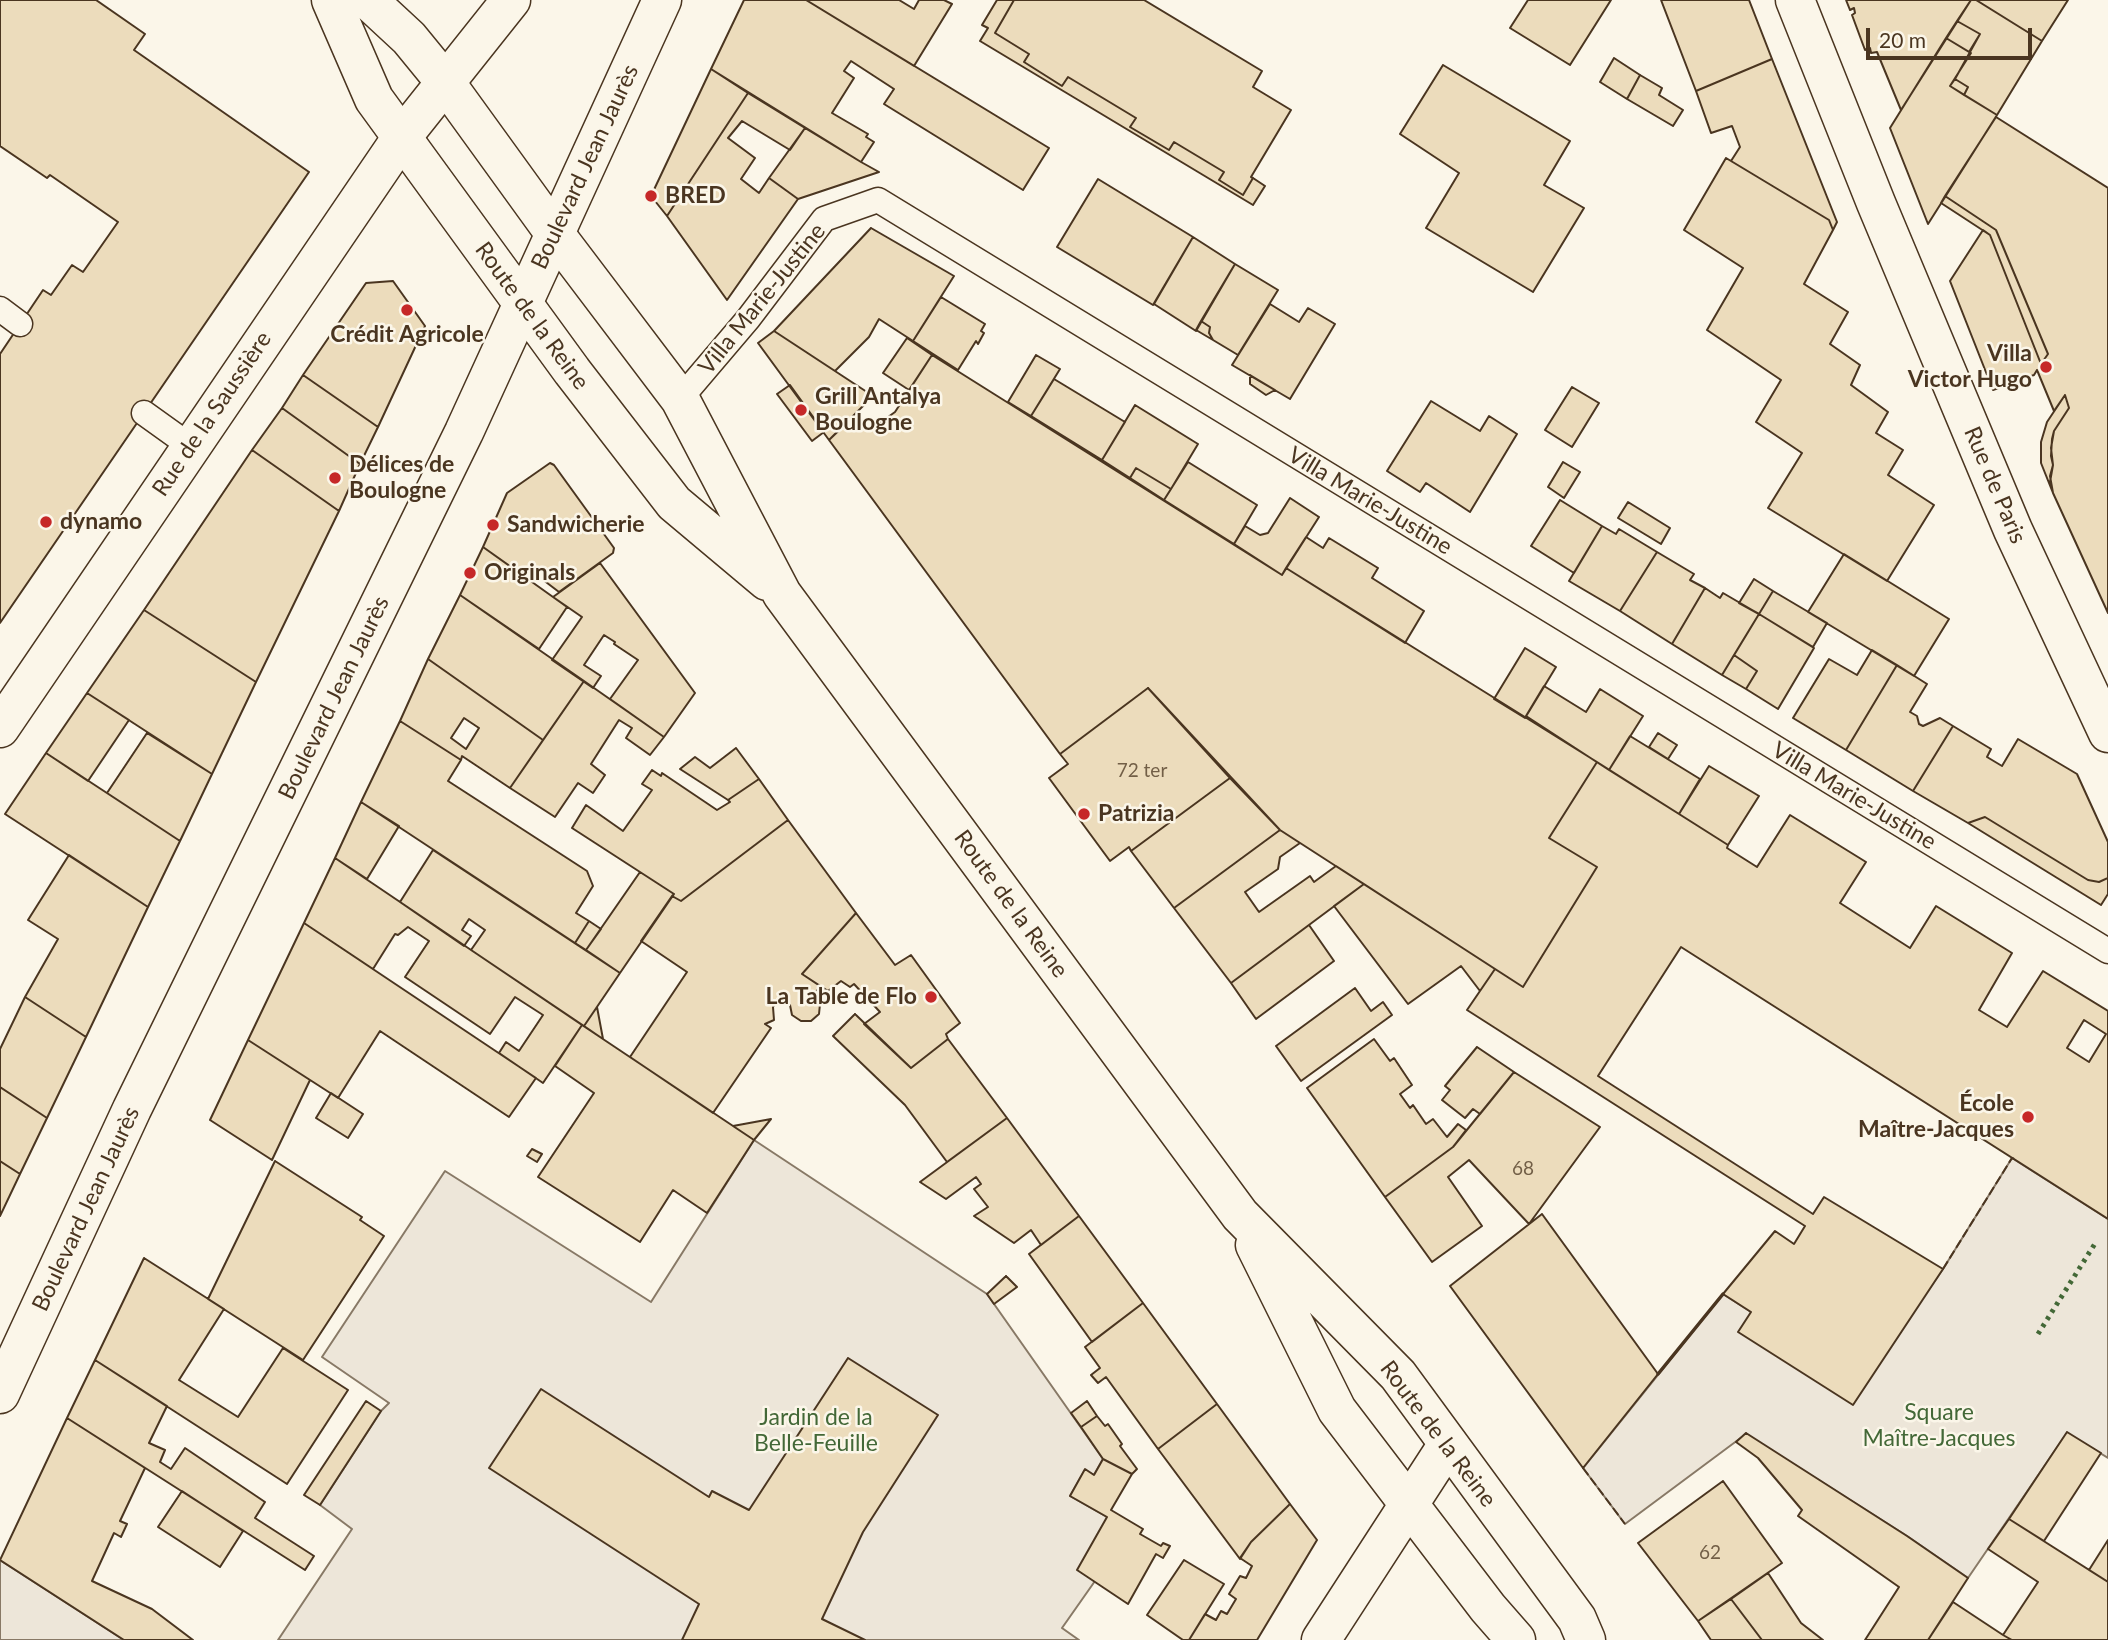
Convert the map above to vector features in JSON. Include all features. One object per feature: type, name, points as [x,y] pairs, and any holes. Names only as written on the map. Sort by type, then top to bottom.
[{"type":"street","name":"Route de la Reine","points":[[331,0],[374,99],[523,304],[674,503],[782,594]]},
{"type":"street","name":"Route de la Reine","points":[[368,0],[409,38],[445,82],[555,234],[680,399],[782,594],[1240,1215],[1398,1375],[1577,1619],[1586,1640]]},
{"type":"street","points":[[402,137],[511,0]]},
{"type":"street","name":"Boulevard Jean Jaurès","points":[[0,1394],[132,1109],[464,432],[662,0]]},
{"type":"street","name":"Rue de Paris","points":[[1795,0],[1876,203],[2013,530],[2108,733]]},
{"type":"street","name":"Rue de la Saussière","points":[[0,728],[402,137]]},
{"type":"street","name":"Route de la Reine","points":[[1240,1215],[1337,1410],[1488,1608],[1516,1640]]},
{"type":"street","points":[[1321,1640],[1448,1444]]},
{"type":"lane","name":"Villa Marie-Justine","points":[[680,399],[748,319],[824,219],[878,200],[2108,951]]},
{"type":"lane","points":[[0,309],[20,324]]},
{"type":"lane","points":[[144,413],[190,446]]},
{"type":"green space","name":"Jardin de la Belle-Feuille","points":[[754,1140],[987,1294],[1103,1459],[1094,1475],[1085,1470],[1070,1496],[1107,1517],[1095,1581],[1062,1628],[1079,1640],[278,1640],[352,1529],[320,1505],[381,1411],[389,1403],[322,1357],[445,1171],[651,1302]]},
{"type":"green space","name":"Square Maître-Jacques","points":[[2012,1158],[2108,1219],[2108,1458],[2067,1433],[1968,1578],[1746,1434],[1625,1524],[1583,1468],[1723,1294],[1751,1312],[1905,1323],[1943,1269]]},
{"type":"green space","points":[[0,1560],[17,1571],[124,1640],[0,1640]]},
{"type":"building","points":[[0,0],[96,0],[145,34],[134,50],[309,172],[0,623],[0,354],[43,290],[51,295],[72,265],[83,272],[118,222],[50,175],[47,178],[0,146]]},
{"type":"building","points":[[744,0],[806,0],[1049,148],[1023,190],[884,104],[894,89],[851,61],[844,71],[854,78],[832,113],[868,134],[866,137],[874,142],[861,162],[711,69]]},
{"type":"building","points":[[806,0],[899,0],[914,9],[919,0],[944,0],[952,4],[914,66]]},
{"type":"building","points":[[997,0],[1014,0],[995,33],[1029,54],[1024,62],[1062,86],[1068,77],[1136,118],[1130,127],[1169,150],[1174,142],[1224,172],[1219,180],[1243,195],[1253,178],[1265,186],[1253,205],[980,41],[988,28],[982,25]]},
{"type":"building","points":[[1014,0],[1144,0],[1262,71],[1253,87],[1291,110],[1243,195],[1219,180],[1224,172],[1174,142],[1169,150],[1130,127],[1136,118],[1068,77],[1062,86],[1024,62],[1029,54],[995,33]]},
{"type":"building","points":[[1528,0],[1611,0],[1570,65],[1510,28]]},
{"type":"building","points":[[1661,0],[1749,0],[1772,59],[1696,91]]},
{"type":"building","points":[[1846,0],[1971,0],[1901,110],[1877,52],[1871,53],[1870,48],[1865,50],[1852,15],[1855,13],[1854,8],[1850,10]]},
{"type":"building","points":[[1971,0],[1976,0],[2042,41],[1997,115],[1964,95],[1968,87],[1955,79],[1980,34],[1957,21]]},
{"type":"building","points":[[1976,0],[2068,0],[2042,41]]},
{"type":"building","points":[[1957,21],[1980,34],[1969,52],[1946,38]]},
{"type":"building","points":[[1946,38],[1971,53],[1950,86],[1997,115],[1928,224],[1890,128]]},
{"type":"building","points":[[1614,58],[1640,75],[1627,99],[1600,82]]},
{"type":"building","points":[[1772,59],[1837,222],[1833,230],[1829,220],[1731,161],[1740,147],[1732,126],[1711,133],[1696,91]]},
{"type":"building","points":[[1443,65],[1570,141],[1544,185],[1584,208],[1533,292],[1426,228],[1459,173],[1400,134]]},
{"type":"building","points":[[711,69],[748,93],[667,216],[651,196]]},
{"type":"building","points":[[1640,75],[1662,88],[1659,95],[1683,110],[1673,126],[1627,99]]},
{"type":"building","points":[[1955,79],[1968,87],[1964,95],[1950,86]]},
{"type":"building","points":[[748,93],[805,128],[790,150],[742,121],[728,138],[755,158],[741,179],[759,193],[769,178],[798,199],[727,300],[667,216]]},
{"type":"building","name":"Villa Victor Hugo","points":[[1996,117],[2108,188],[2108,613],[2050,482],[2054,431],[2069,408],[2065,395],[2054,411],[2037,370],[2034,375],[1993,390],[1950,281],[1983,230],[1990,235],[2041,364],[2048,354],[1996,230],[1945,196]]},
{"type":"building","points":[[805,128],[879,172],[798,199],[769,178]]},
{"type":"building","points":[[1726,158],[1829,220],[1833,230],[1804,284],[1848,312],[1830,344],[1860,365],[1851,385],[1888,412],[1876,433],[1903,450],[1888,475],[1934,505],[1887,581],[1768,508],[1802,453],[1756,422],[1781,380],[1707,330],[1743,268],[1684,230]]},
{"type":"building","points":[[1098,179],[1193,237],[1153,305],[1057,247]]},
{"type":"building","points":[[1945,196],[1996,230],[2048,354],[2041,364],[1990,235],[1941,203]]},
{"type":"building","points":[[871,228],[954,276],[913,341],[879,319],[869,337],[835,371],[774,331]]},
{"type":"building","points":[[1193,237],[1235,264],[1196,331],[1154,304]]},
{"type":"building","points":[[1235,264],[1278,290],[1238,355],[1213,340],[1209,333],[1210,327],[1201,321]]},
{"type":"building","points":[[393,281],[425,326],[378,427],[303,375],[366,283]]},
{"type":"building","points":[[941,297],[985,324],[978,344],[976,341],[958,370],[913,341]]},
{"type":"building","points":[[1270,304],[1299,322],[1308,308],[1335,324],[1290,399],[1232,365]]},
{"type":"building","points":[[1201,321],[1210,327],[1209,333],[1213,340],[1196,330]]},
{"type":"building","points":[[774,331],[873,396],[829,440],[758,343]]},
{"type":"building","points":[[907,338],[932,355],[909,390],[883,373]]},
{"type":"building","points":[[932,355],[1282,575],[1286,568],[1597,762],[1549,838],[1597,867],[1523,987],[1280,830],[1148,688],[1060,754],[829,440],[854,416],[870,430],[895,412]]},
{"type":"building","points":[[1036,355],[1060,369],[1031,416],[1008,402]]},
{"type":"building","points":[[303,375],[378,427],[360,464],[282,408]]},
{"type":"building","points":[[1250,375],[1275,390],[1266,395],[1250,384]]},
{"type":"building","points":[[1054,379],[1125,422],[1102,460],[1031,416]]},
{"type":"building","points":[[790,385],[824,432],[812,441],[777,394]]},
{"type":"building","points":[[1572,387],[1599,403],[1572,447],[1545,430]]},
{"type":"building","points":[[2065,395],[2069,408],[2054,431],[2051,448],[2053,465],[2050,476],[2053,493],[2041,463],[2041,442],[2047,422]]},
{"type":"building","points":[[1431,401],[1480,431],[1489,416],[1517,434],[1470,512],[1426,483],[1420,492],[1387,471]]},
{"type":"building","points":[[1135,405],[1198,444],[1171,489],[1136,468],[1130,478],[1102,460]]},
{"type":"building","points":[[282,408],[360,464],[339,511],[252,450]]},
{"type":"building","points":[[252,450],[339,511],[256,682],[144,610]]},
{"type":"building","points":[[1188,462],[1257,505],[1234,544],[1164,500]]},
{"type":"building","points":[[1563,462],[1580,472],[1564,498],[1548,487]]},
{"type":"building","points":[[550,463],[614,548],[613,553],[559,592],[538,576],[531,581],[483,547],[507,493]]},
{"type":"building","points":[[1136,468],[1171,489],[1164,500],[1130,478]]},
{"type":"building","points":[[1290,498],[1319,517],[1282,575],[1234,544],[1245,526],[1260,535],[1268,533]]},
{"type":"building","points":[[1560,500],[1602,526],[1574,573],[1531,546]]},
{"type":"building","points":[[1628,502],[1670,528],[1661,544],[1618,518]]},
{"type":"building","points":[[1602,526],[1616,534],[1619,529],[1657,552],[1620,611],[1569,581]]},
{"type":"building","points":[[1306,537],[1323,548],[1329,538],[1378,568],[1372,578],[1424,611],[1405,643],[1286,568]]},
{"type":"building","points":[[483,547],[567,607],[539,649],[460,595]]},
{"type":"building","points":[[1657,552],[1694,574],[1690,580],[1705,588],[1672,644],[1620,611]]},
{"type":"building","points":[[1844,554],[1949,619],[1914,676],[1808,612]]},
{"type":"building","points":[[600,563],[695,693],[664,737],[610,699],[638,660],[614,644],[615,642],[604,635],[584,665],[601,676],[593,688],[552,660],[582,617],[553,597]]},
{"type":"building","points":[[1754,579],[1773,591],[1759,614],[1739,603]]},
{"type":"building","points":[[1705,588],[1720,598],[1723,593],[1759,614],[1722,675],[1672,644]]},
{"type":"building","points":[[1773,591],[1827,623],[1813,647],[1759,614]]},
{"type":"building","points":[[460,595],[584,681],[543,740],[428,659]]},
{"type":"building","points":[[144,610],[256,682],[212,774],[87,693]]},
{"type":"building","points":[[1759,614],[1814,648],[1778,709],[1746,689],[1757,671],[1734,655]]},
{"type":"building","points":[[1525,648],[1556,667],[1525,718],[1494,699]]},
{"type":"building","points":[[1872,650],[1897,665],[1846,750],[1793,718],[1829,659],[1857,675]]},
{"type":"building","points":[[1734,655],[1757,671],[1746,689],[1722,675]]},
{"type":"building","points":[[428,659],[543,740],[510,788],[462,756],[461,760],[400,721]],"holes":[[[464,718],[479,728],[466,749],[451,738]]]},
{"type":"building","points":[[1897,665],[1927,684],[1910,712],[1917,716],[1919,724],[1923,726],[1940,718],[1953,726],[1913,791],[1846,750]]},
{"type":"building","points":[[584,681],[664,737],[650,755],[626,738],[632,728],[619,720],[591,764],[605,775],[593,793],[578,783],[555,817],[510,788]]},
{"type":"building","points":[[1544,686],[1586,712],[1600,689],[1643,716],[1609,770],[1526,716]]},
{"type":"building","points":[[1148,688],[1230,778],[1131,851],[1129,847],[1110,861],[1049,778],[1068,764],[1060,754]]},
{"type":"building","points":[[87,693],[129,720],[88,781],[46,753]]},
{"type":"building","points":[[400,721],[461,760],[448,781],[587,871],[593,886],[576,913],[589,921],[575,943],[361,802]]},
{"type":"building","points":[[1953,726],[1991,749],[1987,757],[2002,766],[2018,739],[2077,774],[2108,842],[2108,878],[2099,882],[2088,880],[1985,817],[1968,823],[1913,791]]},
{"type":"building","points":[[147,733],[212,774],[180,841],[107,793]]},
{"type":"building","points":[[1658,733],[1677,745],[1668,759],[1649,747]]},
{"type":"building","points":[[1630,736],[1700,779],[1679,814],[1609,770]]},
{"type":"building","points":[[736,748],[759,779],[728,800],[680,769],[695,757],[710,768]]},
{"type":"building","points":[[46,753],[180,841],[148,907],[5,814]]},
{"type":"building","name":"École Maître-Jacques","points":[[1597,762],[1728,845],[1727,848],[1757,867],[1790,815],[1866,862],[1840,903],[1910,948],[1936,906],[2012,953],[1979,1010],[2007,1027],[2043,971],[2108,1011],[2108,1219],[1681,947],[1598,1076],[1813,1214],[1824,1197],[1943,1269],[1853,1405],[1738,1332],[1751,1312],[1723,1294],[1775,1231],[1794,1244],[1805,1226],[1467,1010],[1495,969],[1523,987],[1597,867],[1549,838]],"holes":[[[2084,1020],[2106,1034],[2089,1062],[2067,1048]]]},
{"type":"building","points":[[1709,766],[1759,796],[1728,845],[1679,814]]},
{"type":"building","points":[[652,770],[661,776],[662,773],[717,810],[759,779],[788,820],[681,901],[572,828],[586,805],[623,831],[652,790],[642,784]]},
{"type":"building","points":[[1230,778],[1280,830],[1174,908],[1131,851]]},
{"type":"building","points":[[361,802],[399,826],[367,879],[335,858]]},
{"type":"building","points":[[1985,817],[2088,880],[2099,882],[2108,878],[2108,894],[2101,905],[1968,823]]},
{"type":"building","points":[[788,820],[856,913],[802,974],[820,986],[814,995],[820,1004],[819,1014],[811,1021],[801,1021],[792,1015],[790,1005],[779,998],[773,1007],[774,1020],[765,1024],[771,1028],[713,1113],[630,1057],[687,972],[641,941],[672,896],[681,901]]},
{"type":"building","points":[[1280,830],[1300,843],[1280,857],[1278,869],[1245,892],[1259,912],[1310,876],[1314,882],[1336,866],[1364,884],[1231,983],[1174,908]]},
{"type":"building","points":[[433,850],[620,973],[584,1026],[471,950],[485,930],[469,919],[462,930],[471,936],[464,946],[400,902]]},
{"type":"building","points":[[69,855],[148,907],[86,1037],[25,997],[58,939],[28,920]]},
{"type":"building","points":[[335,858],[582,1025],[543,1083],[499,1053],[506,1042],[519,1051],[543,1015],[515,997],[490,1034],[405,977],[429,941],[408,927],[398,935],[395,934],[373,969],[304,923]]},
{"type":"building","points":[[640,872],[674,894],[620,973],[586,950]]},
{"type":"building","points":[[1364,884],[1495,969],[1480,991],[1461,966],[1408,1004],[1334,906]]},
{"type":"building","points":[[856,913],[895,965],[911,955],[960,1023],[946,1034],[948,1039],[911,1068],[864,1024],[880,1012],[854,984],[850,987],[841,981],[828,991],[802,974]]},
{"type":"building","points":[[589,921],[601,929],[586,950],[575,943]]},
{"type":"building","points":[[304,923],[536,1078],[509,1117],[380,1031],[338,1098],[248,1040]]},
{"type":"building","points":[[1309,925],[1334,961],[1256,1019],[1231,983]]},
{"type":"building","points":[[1355,988],[1371,1011],[1383,1002],[1392,1015],[1301,1081],[1276,1046]]},
{"type":"building","points":[[25,997],[86,1037],[47,1118],[0,1087],[0,1049]]},
{"type":"building","points":[[597,1007],[603,1039],[584,1026]]},
{"type":"building","points":[[855,1014],[911,1068],[948,1039],[1007,1118],[947,1162],[905,1105],[833,1036]]},
{"type":"building","points":[[582,1025],[754,1140],[707,1213],[673,1190],[640,1242],[538,1177],[594,1093],[555,1066]]},
{"type":"building","points":[[1374,1039],[1390,1061],[1394,1058],[1412,1085],[1400,1094],[1410,1108],[1413,1105],[1426,1124],[1433,1119],[1447,1137],[1458,1124],[1466,1130],[1453,1147],[1385,1197],[1307,1088]]},
{"type":"building","points":[[248,1040],[310,1080],[272,1160],[210,1120]]},
{"type":"building","points":[[1477,1047],[1514,1072],[1480,1114],[1473,1109],[1465,1118],[1442,1100],[1450,1090],[1445,1086]]},
{"type":"building","points":[[1514,1072],[1600,1127],[1529,1224],[1469,1160],[1448,1177],[1482,1226],[1432,1262],[1385,1197],[1453,1147]]},
{"type":"building","points":[[0,1087],[47,1118],[20,1174],[0,1161]]},
{"type":"building","points":[[331,1093],[363,1114],[348,1138],[316,1118]]},
{"type":"building","points":[[1007,1118],[1079,1216],[1041,1245],[1031,1230],[1014,1243],[974,1216],[988,1207],[974,1189],[981,1184],[976,1177],[946,1199],[920,1182]]},
{"type":"building","points":[[771,1119],[754,1140],[733,1126]]},
{"type":"building","points":[[532,1149],[542,1154],[537,1162],[527,1156]]},
{"type":"building","points":[[0,1161],[20,1174],[0,1216]]},
{"type":"building","points":[[275,1161],[362,1217],[360,1220],[384,1236],[303,1360],[208,1299]]},
{"type":"building","points":[[1542,1214],[1658,1374],[1583,1468],[1450,1286]]},
{"type":"building","points":[[1079,1216],[1143,1303],[1092,1342],[1029,1254]]},
{"type":"building","points":[[144,1258],[224,1309],[179,1380],[238,1417],[283,1348],[348,1390],[287,1484],[95,1360]]},
{"type":"building","points":[[1006,1276],[1017,1287],[994,1304],[987,1294]]},
{"type":"building","points":[[1143,1303],[1217,1404],[1158,1449],[1106,1377],[1098,1383],[1091,1375],[1100,1368],[1085,1347]]},
{"type":"building","points":[[848,1358],[938,1415],[863,1532],[822,1619],[865,1640],[682,1640],[699,1604],[489,1468],[541,1389],[709,1497],[712,1491],[749,1510]]},
{"type":"building","points":[[95,1360],[167,1406],[149,1443],[165,1450],[160,1462],[171,1469],[185,1448],[265,1502],[255,1518],[314,1556],[305,1570],[67,1418]]},
{"type":"building","points":[[366,1401],[381,1411],[320,1505],[304,1495]]},
{"type":"building","points":[[1087,1401],[1097,1416],[1081,1427],[1071,1413]]},
{"type":"building","points":[[1217,1404],[1290,1504],[1251,1542],[1240,1559],[1158,1449]]},
{"type":"building","points":[[1097,1416],[1105,1426],[1108,1424],[1122,1444],[1120,1446],[1137,1469],[1132,1474],[1103,1459],[1081,1427]]},
{"type":"building","points":[[67,1418],[145,1468],[120,1521],[127,1524],[121,1537],[114,1533],[92,1581],[152,1609],[193,1640],[124,1640],[0,1560]]},
{"type":"building","points":[[2067,1432],[2101,1453],[2044,1541],[2009,1519]]},
{"type":"building","points":[[1746,1433],[1968,1578],[1928,1640],[1865,1640],[1899,1587],[1798,1516],[1802,1510],[1758,1458],[1736,1442]]},
{"type":"building","points":[[1103,1459],[1132,1474],[1111,1510],[1143,1529],[1140,1534],[1161,1546],[1163,1543],[1170,1546],[1163,1558],[1156,1554],[1128,1604],[1077,1570],[1107,1517],[1070,1496],[1085,1469],[1094,1475]]},
{"type":"building","points":[[1723,1481],[1782,1563],[1698,1621],[1638,1543]]},
{"type":"building","points":[[182,1491],[243,1531],[220,1567],[158,1527]]},
{"type":"building","points":[[1290,1504],[1317,1540],[1257,1640],[1189,1640],[1205,1614],[1216,1620],[1221,1611],[1227,1614],[1236,1599],[1229,1594],[1240,1576],[1246,1578],[1252,1566],[1240,1558],[1251,1542]]},
{"type":"building","points":[[2009,1519],[2108,1582],[2108,1640],[2012,1640],[2003,1635],[2038,1582],[1988,1549]]},
{"type":"building","points":[[2108,1540],[2108,1582],[2089,1570]]},
{"type":"building","points":[[1184,1560],[1224,1584],[1189,1640],[1183,1640],[1147,1615]]},
{"type":"building","points":[[1768,1573],[1801,1623],[1823,1640],[1762,1640],[1731,1599]]},
{"type":"building","points":[[1731,1599],[1762,1640],[1711,1640],[1698,1621]]},
{"type":"building","points":[[1953,1602],[2003,1635],[2012,1640],[1928,1640]]},
{"type":"hedge","points":[[2038,1334],[2096,1242]]},
{"type":"fence","points":[[1943,1269],[2012,1158],[2014,1159]]},
{"type":"fence","points":[[1583,1468],[1625,1524]]},
{"type":"wall","points":[[1658,1374],[1723,1294]]},
{"type":"place","name":"BRED","points":[[651,196]]},
{"type":"place","name":"Crédit Agricole","points":[[407,310]]},
{"type":"place","name":"Villa Victor Hugo","points":[[2046,367]]},
{"type":"place","name":"Grill Antalya Boulogne","points":[[801,410]]},
{"type":"place","name":"Délices de Boulogne","points":[[335,478]]},
{"type":"place","name":"dynamo","points":[[46,522]]},
{"type":"place","name":"Sandwicherie","points":[[493,525]]},
{"type":"place","name":"Originals","points":[[470,573]]},
{"type":"place","name":"Patrizia","points":[[1084,814]]},
{"type":"place","name":"La Table de Flo","points":[[931,997]]},
{"type":"place","name":"École Maître-Jacques","points":[[2028,1117]]}]
